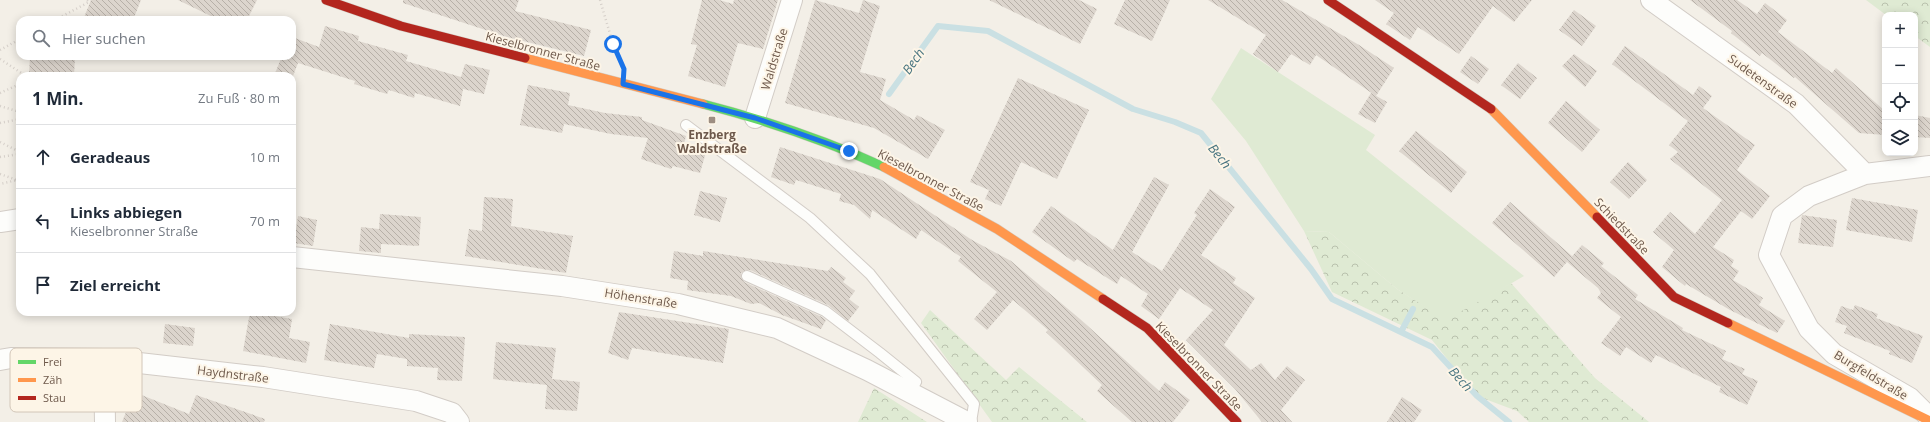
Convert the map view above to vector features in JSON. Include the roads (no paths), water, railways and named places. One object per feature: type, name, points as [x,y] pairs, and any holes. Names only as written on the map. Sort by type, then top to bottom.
[{"type":"main road","name":"Kieselbronner Straße","points":[[326,0],[401,26],[755,118],[849,151],[896,172],[997,229],[1146,328],[1237,422]]},
{"type":"main road","name":"Schiedstraße","points":[[1328,0],[1496,112],[1674,298],[1930,420]]},
{"type":"street","name":"Waldstraße","points":[[755,118],[792,0]]},
{"type":"street","name":"Sudetenstraße","points":[[1651,0],[1796,104],[1865,174]]},
{"type":"street","name":"Burgfeldstraße","points":[[1930,166],[1865,174],[1809,196],[1782,216],[1769,255],[1809,329],[1834,354],[1910,398],[1930,420]]},
{"type":"street","points":[[0,222],[16,220]]},
{"type":"street","name":"Höhenstraße","points":[[296,257],[562,286],[678,304],[777,328],[867,370],[968,422]]},
{"type":"street","name":"Haydnstraße","points":[[0,360],[10,358]]},
{"type":"street","name":"Haydnstraße","points":[[142,363],[263,377],[416,401],[452,413],[459,422]]},
{"type":"lane","points":[[686,125],[810,218],[870,274],[974,404],[971,422]]},
{"type":"lane","points":[[747,276],[825,311],[916,382],[910,392]]},
{"type":"waterway","name":"Bech","points":[[889,94],[938,26],[988,31],[1133,109],[1175,122],[1201,133],[1311,269],[1332,299],[1432,347],[1477,396],[1509,422]]},
{"type":"waterway","points":[[1401,332],[1413,309]]},
{"type":"place","name":"Enzberg Waldstraße","points":[[712,120]]}]
